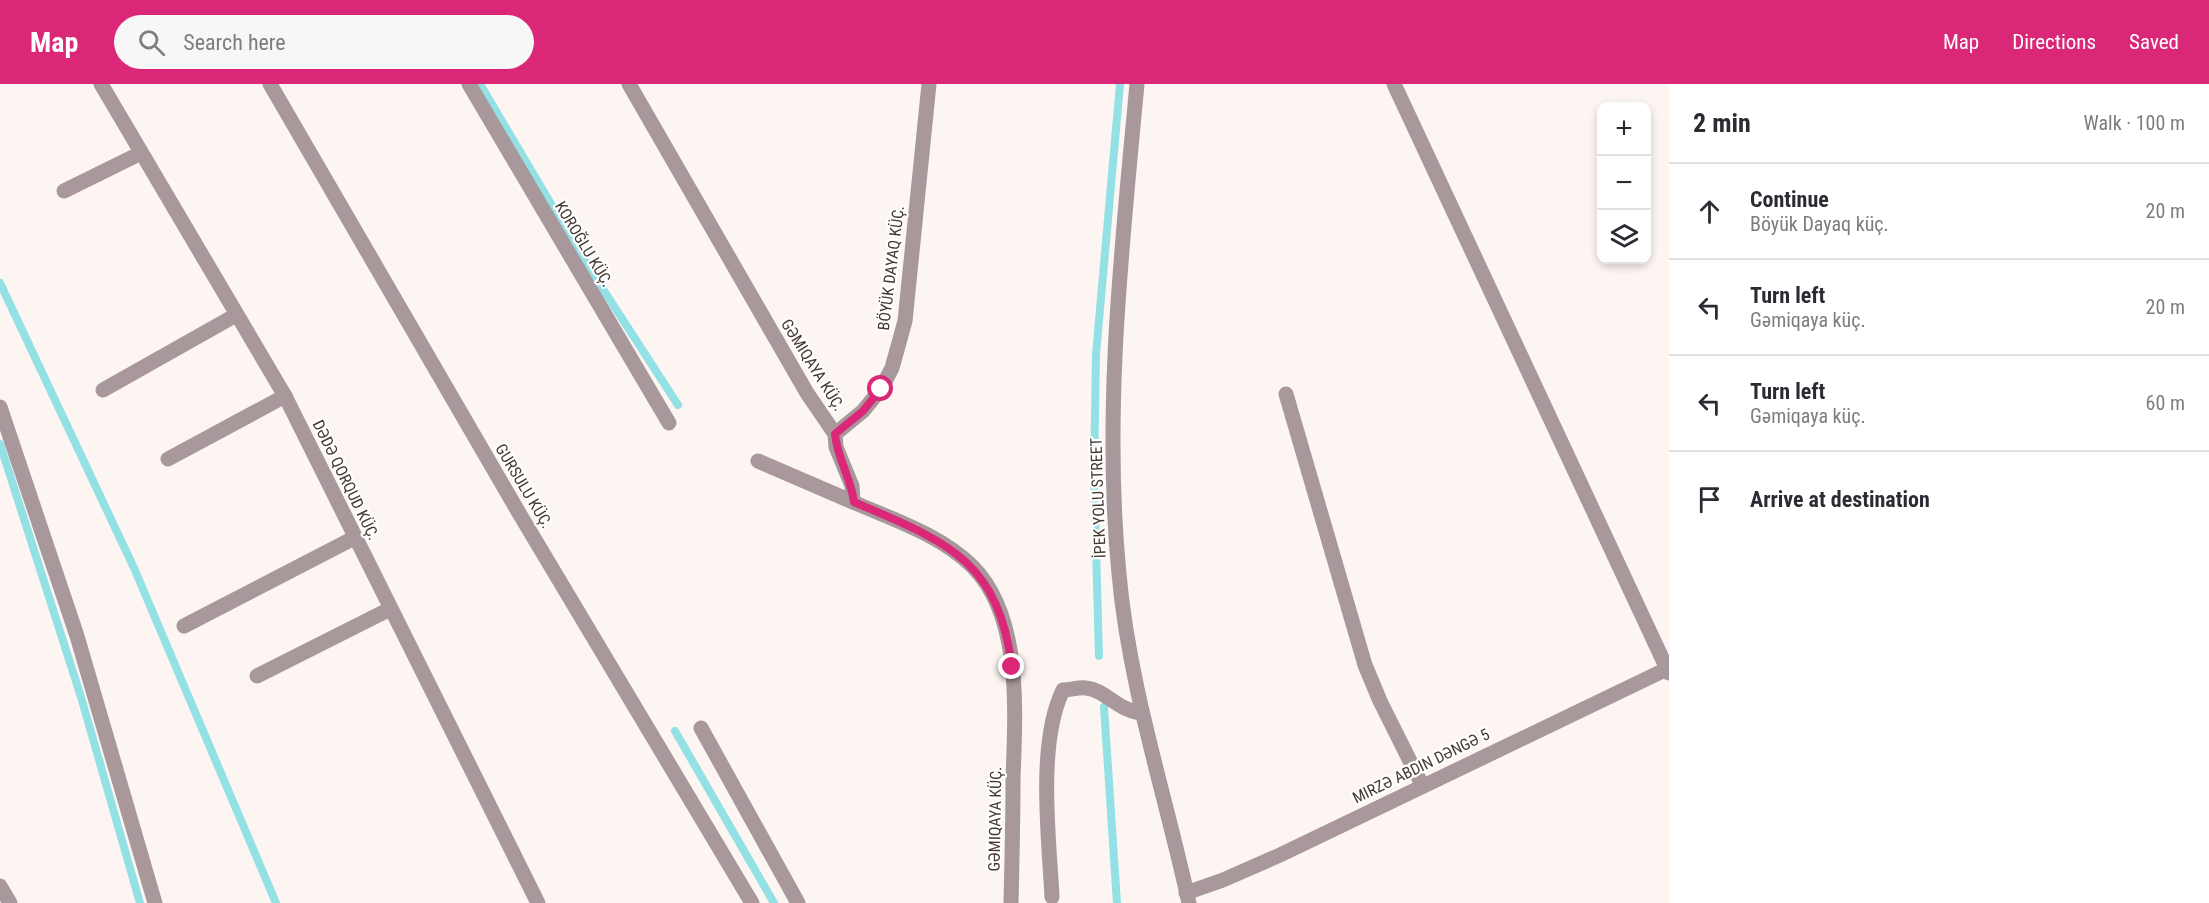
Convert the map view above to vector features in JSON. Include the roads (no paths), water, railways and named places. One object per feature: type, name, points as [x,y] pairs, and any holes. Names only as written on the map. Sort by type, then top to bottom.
[{"type":"street","name":"DƏDƏ QORQUD KÜÇ.","points":[[101,84],[285,396],[538,903]]},
{"type":"street","name":"GURSULU KÜÇ.","points":[[270,84],[519,513],[752,903]]},
{"type":"street","name":"KOROĞLU KÜÇ.","points":[[469,84],[669,423]]},
{"type":"street","name":"GƏMIQAYA KÜÇ.","points":[[629,84],[807,393],[835,434],[836,447],[852,486],[854,502],[909,526],[959,554],[988,587],[1008,641],[1015,702],[1011,903]]},
{"type":"street","name":"BÖYÜK DAYAQ KÜÇ.","points":[[835,434],[863,411],[881,389],[892,368],[905,321],[929,84]]},
{"type":"street","name":"İPEK YOLU STREET","points":[[1137,84],[1114,378],[1112,499],[1126,638],[1187,898]]},
{"type":"street","points":[[1394,84],[1668,670]]},
{"type":"street","points":[[64,191],[141,153]]},
{"type":"street","points":[[103,390],[236,315]]},
{"type":"street","points":[[1286,393],[1365,665],[1422,785]]},
{"type":"street","points":[[168,459],[285,396]]},
{"type":"street","points":[[0,407],[77,636],[155,903]]},
{"type":"street","points":[[758,461],[854,502]]},
{"type":"street","points":[[184,626],[354,538]]},
{"type":"street","points":[[257,676],[390,609]]},
{"type":"street","name":"MIRZƏ ABDIN DƏNGƏ 5","points":[[1187,898],[1668,670]]},
{"type":"street","points":[[1052,897],[1046,783],[1055,705],[1063,690],[1088,688],[1107,697],[1119,707],[1142,713]]},
{"type":"street","points":[[701,728],[798,903]]},
{"type":"street","points":[[0,886],[10,903]]},
{"type":"waterway","points":[[480,84],[586,263],[678,405]]},
{"type":"waterway","points":[[1099,656],[1094,476],[1096,354],[1120,84]]},
{"type":"waterway","points":[[0,283],[134,568],[276,903]]},
{"type":"waterway","points":[[0,444],[81,697],[140,903]]},
{"type":"waterway","points":[[1104,707],[1117,903]]},
{"type":"waterway","points":[[675,731],[774,903]]}]
